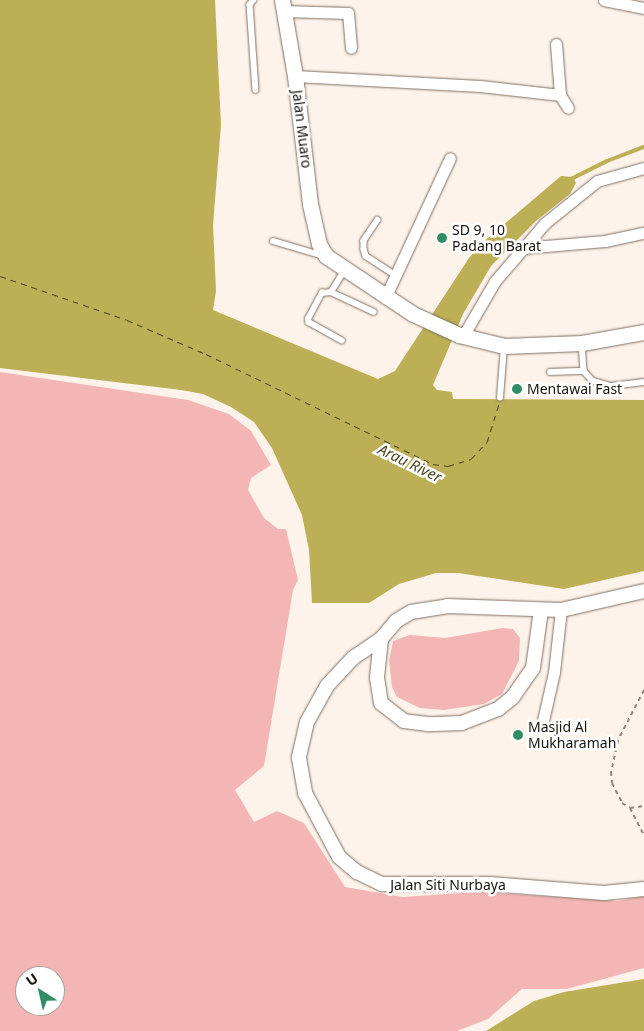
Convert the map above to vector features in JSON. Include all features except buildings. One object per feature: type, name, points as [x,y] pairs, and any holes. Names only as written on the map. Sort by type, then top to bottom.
[{"type":"main road","name":"Jalan Muaro","points":[[283,6],[295,76],[310,204],[319,244],[326,256]]},
{"type":"main road","points":[[326,256],[385,298],[413,314],[461,335],[504,346],[582,343],[644,332]]},
{"type":"street","points":[[604,0],[644,8]]},
{"type":"street","points":[[283,6],[345,11],[351,16],[351,48]]},
{"type":"street","points":[[556,44],[560,96],[568,108]]},
{"type":"street","points":[[295,76],[480,86],[560,96]]},
{"type":"street","points":[[385,298],[397,276],[450,158]]},
{"type":"street","points":[[461,335],[495,281],[545,223],[589,186],[644,168]]},
{"type":"street","points":[[522,248],[605,241],[644,233]]},
{"type":"street","points":[[541,610],[533,668],[525,682],[498,709],[462,723],[428,724],[404,721],[390,712],[377,692],[381,639],[396,621],[427,607],[561,610],[644,591]]},
{"type":"street","points":[[542,725],[554,672],[561,610]]},
{"type":"street","name":"Jalan Siti Nurbaya","points":[[381,639],[353,658],[327,686],[307,722],[299,758],[305,793],[339,857],[357,872],[382,884],[490,884],[604,893],[644,889]]},
{"type":"lane","points":[[254,0],[250,5],[256,90]]},
{"type":"lane","points":[[378,220],[364,241],[366,256],[397,276]]},
{"type":"lane","points":[[273,241],[326,256]]},
{"type":"lane","points":[[331,292],[344,270]]},
{"type":"lane","points":[[342,341],[311,325],[308,319],[322,293],[331,292],[374,312]]},
{"type":"lane","points":[[582,343],[584,371]]},
{"type":"lane","points":[[500,398],[504,346]]},
{"type":"lane","points":[[550,372],[584,371],[602,386],[644,382]]},
{"type":"path","points":[[644,690],[618,740],[611,772],[617,797],[630,808],[644,836]]},
{"type":"path","points":[[630,808],[644,806]]},
{"type":"shaded area","points":[[0,372],[188,400],[229,414],[251,431],[271,465],[251,478],[248,490],[264,518],[278,529],[286,529],[298,580],[293,590],[264,766],[235,790],[254,822],[277,811],[304,823],[345,887],[403,897],[478,892],[618,901],[644,896],[644,968],[567,989],[522,989],[488,1019],[457,1031],[0,1031]]},
{"type":"shaded area","points":[[502,628],[513,629],[520,638],[519,661],[502,694],[484,704],[444,710],[420,708],[397,697],[392,687],[389,661],[393,641],[410,635],[445,638]]},
{"type":"water","name":"Arau River","points":[[0,0],[215,0],[221,125],[213,225],[216,291],[213,310],[378,379],[395,371],[469,258],[482,243],[561,176],[573,177],[576,183],[570,194],[537,220],[491,266],[463,314],[433,385],[437,390],[452,392],[453,399],[644,400],[644,571],[564,589],[458,573],[436,573],[399,584],[369,603],[312,603],[309,550],[302,515],[272,448],[254,422],[231,407],[203,394],[0,368]]},
{"type":"water","points":[[644,979],[644,1031],[486,1031],[534,1001],[564,992]]},
{"type":"waterway","points":[[571,179],[607,161],[644,147]]},
{"type":"ferry route","points":[[0,276],[127,320],[206,354],[433,464],[448,466],[471,459],[487,442],[500,401]]},
{"type":"place","name":"SD 9, 10 Padang Barat","points":[[442,238]]},
{"type":"place","name":"Mentawai Fast","points":[[517,389]]},
{"type":"place","name":"Masjid Al Mukharamah","points":[[518,735]]}]
